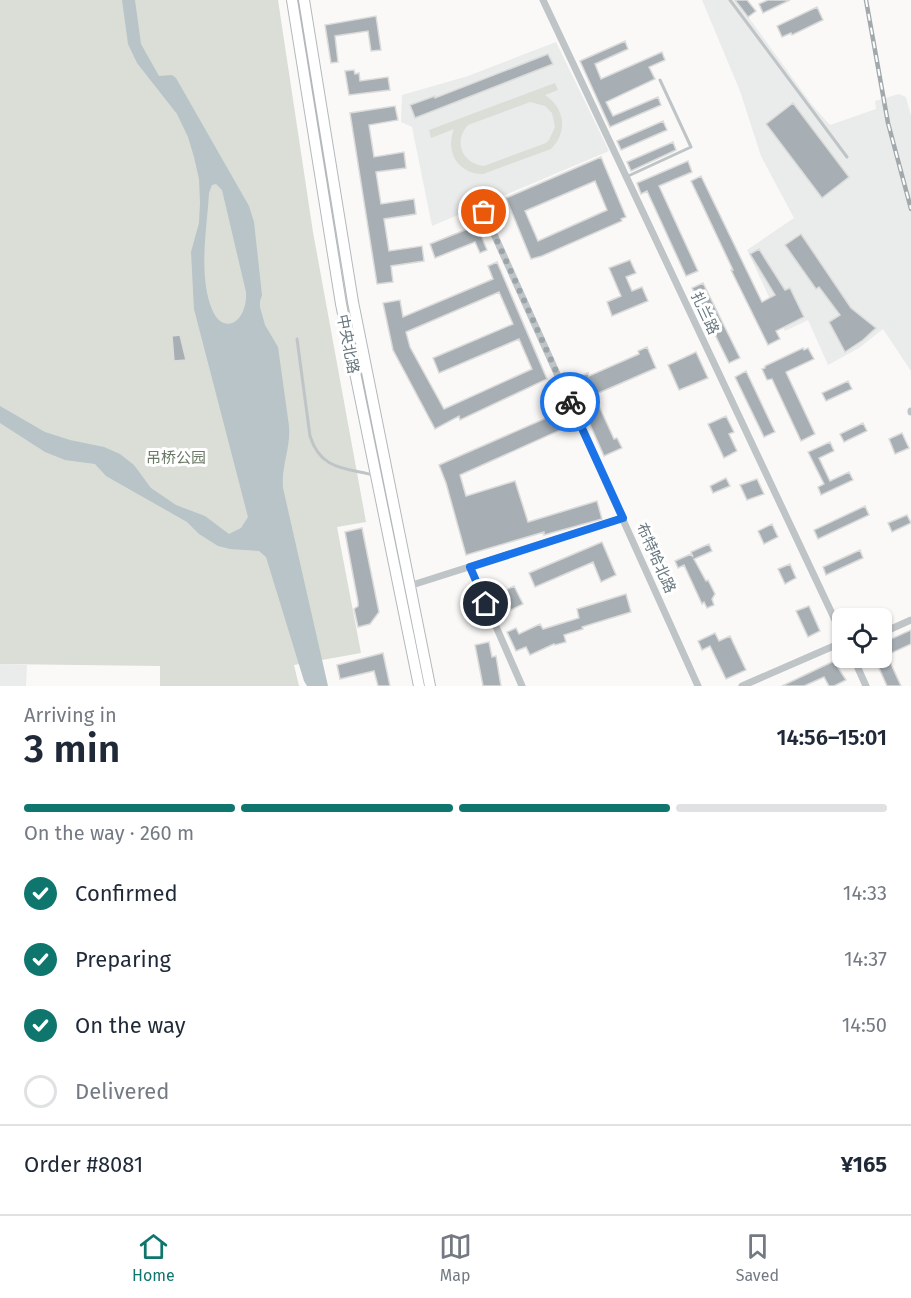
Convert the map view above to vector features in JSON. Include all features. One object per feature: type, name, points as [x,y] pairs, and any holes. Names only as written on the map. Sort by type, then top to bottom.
[{"type":"main road","name":"中央北路","points":[[292,0],[341,304],[418,686]]},
{"type":"main road","name":"中央北路","points":[[304,0],[353,302],[430,686]]},
{"type":"street","name":"扎兰路","points":[[543,0],[832,614]]},
{"type":"street","name":"布特哈北路","points":[[484,212],[698,686]]},
{"type":"street","points":[[409,586],[623,518]]},
{"type":"street","points":[[470,567],[522,686]]},
{"type":"street","points":[[892,629],[911,620]]},
{"type":"street","points":[[742,686],[832,647]]},
{"type":"street","points":[[858,668],[866,686]]},
{"type":"lane","points":[[730,0],[847,157]]},
{"type":"lane","points":[[626,177],[691,147],[660,80]]},
{"type":"lane","points":[[297,339],[310,436],[315,449],[330,465],[375,476]]},
{"type":"shaded area","points":[[122,0],[135,0],[141,44],[159,76],[172,75],[176,78],[249,206],[254,222],[262,295],[260,307],[265,325],[278,347],[289,426],[283,488],[328,686],[307,686],[304,681],[266,557],[259,551],[218,546],[199,534],[187,522],[106,476],[95,464],[65,460],[45,452],[0,423],[0,406],[45,432],[104,447],[120,454],[134,465],[151,488],[176,505],[205,516],[229,534],[241,528],[248,517],[194,309],[191,252],[199,223],[200,203],[199,179],[194,157],[177,114],[137,63],[128,44]],"holes":[[[216,184],[222,190],[246,292],[243,312],[233,323],[227,324],[215,315],[210,304],[204,263],[209,193],[212,185]]]},
{"type":"shaded area","points":[[702,0],[736,0],[813,106],[830,125],[876,109],[875,101],[899,94],[906,97],[911,116],[911,371],[883,329],[859,348],[828,365],[808,320],[785,331],[747,250],[794,218],[761,156],[740,91]]},
{"type":"shaded area","points":[[556,42],[609,151],[432,226],[412,127],[401,122],[402,95],[468,76]]},
{"type":"shaded area","points":[[0,664],[27,665],[26,686],[0,686]]},
{"type":"green space","name":"吊桥公园","points":[[0,0],[278,0],[313,232],[366,522],[337,527],[361,653],[294,665],[299,686],[160,686],[160,666],[0,664]]},
{"type":"green space","points":[[555,83],[558,90],[545,95],[557,107],[562,120],[560,135],[551,149],[483,174],[467,170],[456,160],[451,146],[454,129],[431,138],[429,130]],"holes":[[[530,102],[545,106],[552,113],[555,127],[546,143],[484,166],[470,161],[462,151],[461,138],[468,125]]]},
{"type":"building","points":[[735,0],[747,0],[756,11],[748,17]]},
{"type":"building","points":[[768,0],[790,0],[763,13],[759,4]]},
{"type":"building","points":[[817,7],[823,20],[792,35],[791,33],[782,37],[777,26]]},
{"type":"building","points":[[376,16],[381,50],[371,51],[368,31],[335,36],[338,62],[331,63],[325,25]]},
{"type":"building","points":[[625,41],[628,49],[595,64],[601,79],[662,52],[665,60],[649,67],[655,79],[606,102],[613,116],[658,97],[661,105],[610,127],[580,61]]},
{"type":"building","points":[[548,54],[553,64],[415,118],[410,105],[435,96],[435,98]]},
{"type":"building","points":[[354,70],[355,74],[359,73],[360,81],[388,77],[390,90],[349,95],[345,71]]},
{"type":"building","points":[[793,103],[849,177],[822,198],[766,124]]},
{"type":"building","points":[[395,106],[398,120],[369,125],[374,157],[404,152],[406,168],[376,172],[381,204],[414,199],[416,214],[384,219],[389,251],[422,246],[424,261],[391,266],[393,282],[377,284],[350,113]]},
{"type":"building","points":[[663,121],[667,130],[621,150],[617,141]]},
{"type":"building","points":[[673,142],[676,150],[631,171],[627,162]]},
{"type":"building","points":[[601,157],[626,217],[621,219],[622,221],[531,259],[506,198]],"holes":[[[595,181],[607,210],[538,241],[525,211]]]},
{"type":"building","points":[[688,161],[692,172],[659,186],[698,271],[686,276],[647,191],[641,194],[637,183]]},
{"type":"building","points":[[701,176],[762,302],[775,295],[750,254],[759,249],[785,290],[790,288],[804,317],[776,331],[780,339],[768,345],[691,181]]},
{"type":"building","points":[[470,208],[487,250],[480,253],[475,242],[435,258],[430,244],[470,228],[462,211]]},
{"type":"building","points":[[801,234],[851,308],[876,328],[845,352],[829,322],[840,315],[819,287],[816,289],[785,245]]},
{"type":"building","points":[[630,260],[636,273],[626,277],[632,291],[642,287],[648,301],[612,316],[607,302],[621,296],[609,268]]},
{"type":"building","points":[[497,262],[547,379],[460,420],[459,416],[435,429],[393,350],[383,303],[400,300],[403,317],[493,279],[488,266]],"holes":[[[499,292],[513,324],[433,358],[439,373],[519,339],[532,369],[444,409],[410,347],[406,332]]]},
{"type":"building","points":[[703,283],[740,358],[729,363],[692,288]]},
{"type":"building","points":[[180,335],[186,360],[174,361],[172,336]]},
{"type":"building","points":[[647,347],[656,368],[594,395],[614,439],[617,438],[622,448],[604,456],[584,411],[592,408],[578,377],[588,373],[589,376],[639,354],[638,351]]},
{"type":"building","points":[[803,348],[804,350],[808,348],[814,359],[786,372],[815,434],[801,441],[772,379],[767,380],[762,369]]},
{"type":"building","points":[[696,352],[708,378],[679,390],[668,365]]},
{"type":"building","points":[[746,371],[775,432],[764,437],[735,377]]},
{"type":"building","points":[[848,381],[852,389],[826,401],[822,393]]},
{"type":"building","points":[[560,412],[567,427],[460,475],[466,496],[515,481],[528,522],[597,501],[602,519],[544,535],[544,532],[466,555],[439,465]]},
{"type":"building","points":[[726,416],[734,432],[729,434],[737,451],[724,458],[708,424]]},
{"type":"building","points":[[863,423],[867,431],[844,442],[840,434]]},
{"type":"building","points":[[902,433],[909,448],[895,454],[889,439]]},
{"type":"building","points":[[830,442],[834,451],[819,458],[830,481],[849,472],[853,480],[821,495],[818,487],[824,484],[808,452]]},
{"type":"building","points":[[726,478],[730,486],[713,493],[710,486]]},
{"type":"building","points":[[757,479],[764,494],[747,500],[740,485]]},
{"type":"building","points":[[865,506],[869,515],[818,539],[814,530]]},
{"type":"building","points":[[907,515],[911,523],[892,532],[888,523]]},
{"type":"building","points":[[772,524],[778,537],[764,544],[758,531]]},
{"type":"building","points":[[362,528],[379,612],[370,624],[358,627],[354,609],[358,606],[358,602],[345,532]]},
{"type":"building","points":[[602,542],[616,575],[601,582],[593,562],[535,587],[529,573]]},
{"type":"building","points":[[709,544],[712,551],[694,559],[715,594],[712,599],[714,605],[707,608],[704,602],[702,604],[684,565],[678,568],[675,561],[691,554],[693,557],[691,552]]},
{"type":"building","points":[[860,550],[863,558],[826,575],[823,567]]},
{"type":"building","points":[[790,564],[796,578],[785,584],[778,569]]},
{"type":"building","points":[[514,586],[523,604],[511,610],[502,592]]},
{"type":"building","points":[[626,594],[631,612],[582,627],[583,629],[564,635],[566,642],[554,644],[530,655],[526,647],[516,651],[507,632],[516,628],[519,634],[540,624],[543,629],[579,618],[577,609]]},
{"type":"building","points":[[809,606],[820,631],[808,637],[796,611]]},
{"type":"building","points":[[911,630],[911,644],[892,653],[892,639]]},
{"type":"building","points":[[715,633],[719,641],[730,636],[746,670],[726,679],[710,646],[702,650],[698,641]]},
{"type":"building","points":[[489,642],[492,657],[496,656],[501,686],[483,686],[475,645]]},
{"type":"building","points":[[383,653],[390,686],[378,686],[374,671],[340,679],[337,665]]},
{"type":"building","points":[[832,662],[832,668],[838,668],[846,680],[829,686],[824,677],[804,686],[782,686]]},
{"type":"building","points":[[892,666],[901,686],[887,686],[879,668],[892,668]]},
{"type":"railway","points":[[866,0],[888,123],[911,209]]},
{"type":"way so far","points":[[484,212],[570,402]]},
{"type":"route","points":[[486,604],[470,567],[623,518],[570,402]]}]
